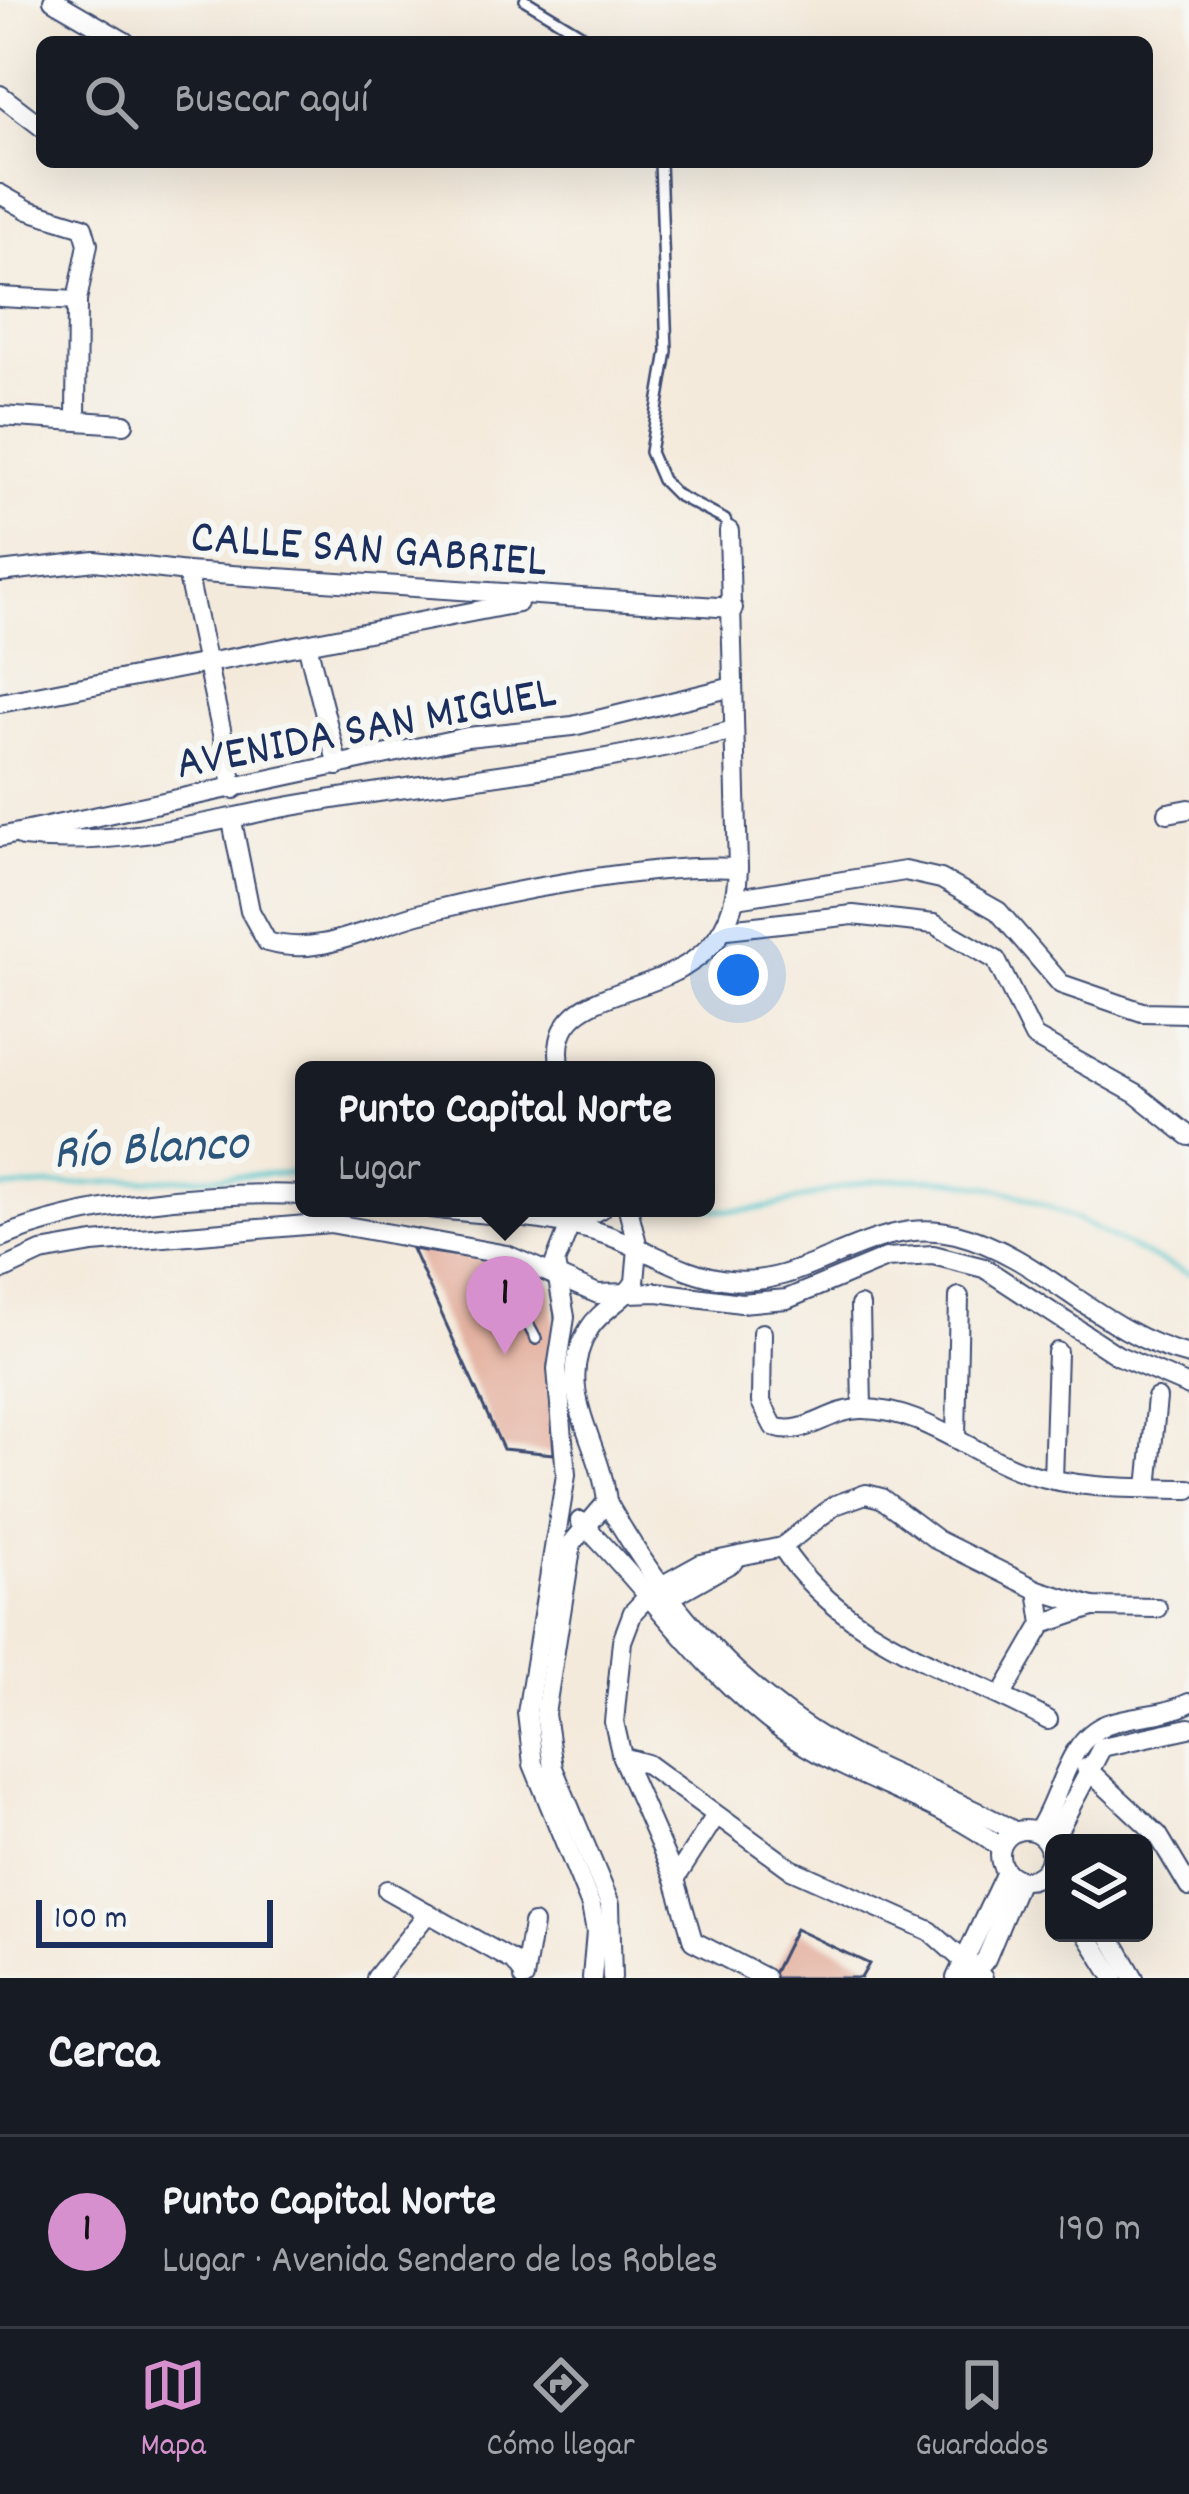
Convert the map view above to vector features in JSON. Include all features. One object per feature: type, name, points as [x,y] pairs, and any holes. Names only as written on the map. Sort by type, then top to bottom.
[{"type":"street","points":[[53,0],[114,36]]},
{"type":"street","points":[[0,95],[36,122]]},
{"type":"street","points":[[0,194],[28,210],[83,226],[88,244],[76,301],[76,419]]},
{"type":"street","points":[[0,297],[76,301]]},
{"type":"street","points":[[0,416],[124,424]]},
{"type":"street","points":[[560,1061],[559,1039],[573,1016],[598,1000],[679,971],[700,958],[727,929],[737,898],[729,531]]},
{"type":"street","name":"CALLE SAN GABRIEL","points":[[0,572],[95,561],[188,572],[733,608]]},
{"type":"street","points":[[188,572],[234,789]]},
{"type":"street","points":[[0,703],[547,598]]},
{"type":"street","points":[[307,644],[338,766]]},
{"type":"street","name":"AVENIDA SAN MIGUEL","points":[[5,836],[82,815],[234,789],[503,731],[573,726],[733,688]]},
{"type":"street","points":[[573,726],[583,766]]},
{"type":"street","name":"AVENIDA SAN MIGUEL","points":[[5,836],[110,840],[273,810],[583,766],[734,730]]},
{"type":"street","points":[[400,752],[409,790]]},
{"type":"street","points":[[269,782],[273,810]]},
{"type":"street","points":[[158,803],[164,832]]},
{"type":"street","points":[[1168,813],[1189,809]]},
{"type":"street","points":[[232,821],[250,911],[267,941],[292,949],[334,944],[418,914],[636,874],[738,868]]},
{"type":"street","points":[[737,898],[905,871],[940,879],[998,911],[1061,984],[1142,1012],[1189,1013]]},
{"type":"street","points":[[849,877],[854,915]]},
{"type":"street","points":[[727,929],[854,915],[934,924],[996,960],[1034,1036],[1136,1094],[1189,1136]]},
{"type":"street","points":[[996,960],[1024,937]]},
{"type":"street","points":[[0,1238],[33,1224],[88,1213],[295,1196]]},
{"type":"street","points":[[88,1213],[93,1243]]},
{"type":"street","points":[[504,1217],[570,1225],[638,1248],[671,1266],[732,1281],[769,1279],[875,1235],[954,1233],[993,1247],[1126,1334],[1189,1355]]},
{"type":"street","points":[[585,1217],[570,1225],[557,1250],[556,1276],[565,1318],[557,1369],[566,1475],[528,1682],[528,1741],[544,1796],[592,1906],[596,1932],[592,1978]]},
{"type":"street","points":[[630,1217],[638,1270],[629,1292],[593,1323],[575,1366],[578,1406],[607,1502],[659,1596],[730,1688],[780,1729],[829,1761],[949,1814],[1033,1873]]},
{"type":"street","points":[[0,1271],[40,1252],[93,1243],[330,1223],[488,1251],[598,1294],[762,1302],[787,1299],[886,1258],[953,1258],[984,1268],[1117,1355],[1189,1385]]},
{"type":"street","points":[[956,1436],[959,1298]]},
{"type":"street","points":[[860,1306],[862,1408]]},
{"type":"street","points":[[762,1333],[759,1388],[774,1427],[790,1433],[862,1408],[956,1436],[1020,1470],[1053,1480],[1095,1488],[1189,1489]]},
{"type":"street","points":[[1053,1480],[1057,1352]]},
{"type":"street","points":[[1148,1488],[1157,1398]]},
{"type":"street","points":[[566,1475],[586,1470],[600,1474]]},
{"type":"street","points":[[765,1978],[693,1941],[675,1879],[622,1756],[612,1701],[628,1621],[659,1596],[742,1556],[782,1547],[835,1505],[866,1494],[881,1498],[937,1540],[1038,1591],[1093,1607],[1157,1608]]},
{"type":"street","points":[[607,1502],[575,1535],[546,1690],[547,1738],[561,1789],[610,1904],[612,1978]]},
{"type":"street","points":[[562,1504],[604,1552],[659,1596],[739,1674],[810,1730],[1014,1831],[1054,1838],[1086,1768],[1110,1742],[1186,1733]]},
{"type":"street","points":[[568,1560],[628,1541]]},
{"type":"street","points":[[782,1547],[799,1574],[838,1610],[898,1649],[1048,1720]]},
{"type":"street","points":[[1002,1695],[1043,1624],[1038,1591]]},
{"type":"street","points":[[1043,1624],[1093,1607]]},
{"type":"street","points":[[622,1756],[647,1764],[791,1869],[930,1931],[969,1973],[1033,1873],[1042,1836],[1085,1739],[1107,1724],[1189,1703]]},
{"type":"street","points":[[1086,1768],[1158,1835],[1189,1887]]},
{"type":"street","points":[[675,1879],[715,1817]]},
{"type":"street","points":[[1000,1847],[1014,1831]]},
{"type":"street","points":[[387,1889],[515,1963],[524,1976]]},
{"type":"street","points":[[376,1978],[428,1913]]},
{"type":"street","points":[[524,1976],[533,1924]]},
{"type":"street","points":[[1092,1942],[1114,1978]]},
{"type":"street","points":[[1113,1942],[1134,1978]]},
{"type":"lane","points":[[525,0],[583,36]]},
{"type":"lane","points":[[660,168],[667,351],[650,452],[662,480],[725,520],[729,531]]},
{"type":"lane","points":[[488,1251],[536,1339]]},
{"type":"building","points":[[412,1249],[512,1264],[551,1285],[557,1334],[548,1364],[554,1454],[503,1449]]},
{"type":"building","points":[[795,1929],[869,1964],[861,1978],[771,1978]]},
{"type":"waterway","name":"Río Blanco","points":[[0,1188],[295,1172]]},
{"type":"waterway","name":"Río Blanco","points":[[715,1209],[754,1209],[886,1180],[975,1184],[1046,1206],[1189,1274]]},
{"type":"place","name":"Punto Capital Norte","points":[[505,1355]]}]
